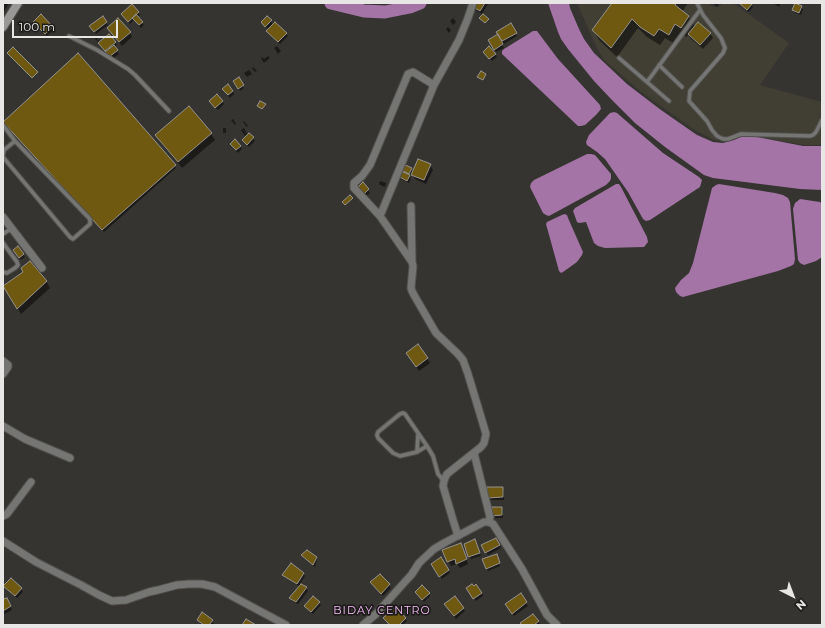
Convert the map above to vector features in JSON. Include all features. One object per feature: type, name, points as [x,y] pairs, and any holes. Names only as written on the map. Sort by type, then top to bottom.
[{"type":"main road","points":[[3,27],[18,3]]},
{"type":"street","points":[[380,216],[434,85],[459,40],[473,3]]},
{"type":"street","points":[[412,262],[380,216],[354,188],[354,183],[362,176],[370,164],[408,74],[413,72],[434,85]]},
{"type":"street","points":[[411,206],[412,291],[436,334],[458,354],[462,360],[486,434],[484,443],[481,447],[447,474],[444,481],[443,486],[458,536]]},
{"type":"street","points":[[3,217],[42,268]]},
{"type":"street","points":[[3,361],[8,365],[8,368],[3,374]]},
{"type":"street","points":[[3,426],[25,439],[70,458]]},
{"type":"street","points":[[474,453],[490,517],[489,522]]},
{"type":"street","points":[[3,516],[7,514],[31,482]]},
{"type":"street","points":[[363,625],[376,614],[412,574],[419,563],[434,549],[484,522],[489,522],[493,524],[522,569],[547,615],[557,625]]},
{"type":"street","points":[[3,541],[36,562],[112,601],[126,600],[177,585],[202,584],[215,587],[286,625]]},
{"type":"lane","points":[[697,3],[707,22],[720,38],[724,48],[723,53],[690,91],[689,101],[707,121],[717,136],[723,139],[728,139],[742,134],[810,136],[816,132],[822,120]]},
{"type":"lane","points":[[647,82],[700,10]]},
{"type":"lane","points":[[69,36],[97,50],[128,69],[169,111]]},
{"type":"lane","points":[[619,58],[669,101]]},
{"type":"lane","points":[[659,65],[682,87]]},
{"type":"lane","points":[[3,125],[15,142],[90,219],[90,224],[73,239],[70,238],[3,156],[4,150],[15,142]]},
{"type":"lane","points":[[3,234],[12,228]]},
{"type":"lane","points":[[3,243],[18,265],[7,273],[3,272]]},
{"type":"lane","points":[[426,446],[417,452],[400,456],[396,455],[378,438],[377,435],[378,432],[400,414],[405,414],[433,456],[438,474],[444,481]]},
{"type":"lane","points":[[417,452],[418,434]]},
{"type":"shaded area","points":[[548,3],[569,3],[584,39],[594,53],[627,84],[697,135],[713,142],[723,143],[743,136],[752,136],[803,146],[822,146],[822,190],[800,189],[713,178],[704,175],[635,123],[594,81],[561,39]]},
{"type":"shaded area","points":[[577,3],[707,3],[714,7],[719,7],[723,3],[733,3],[789,43],[760,85],[822,102],[822,143],[819,145],[804,145],[747,135],[726,141],[714,140],[693,129],[641,92],[604,60],[595,44]]},
{"type":"shaded area","points":[[533,31],[537,31],[558,59],[600,105],[601,109],[585,125],[578,126],[502,54],[504,49]]},
{"type":"shaded area","points":[[614,112],[663,153],[699,177],[702,180],[700,187],[650,220],[646,221],[643,219],[628,192],[605,159],[587,145],[586,142],[589,135],[610,113]]},
{"type":"shaded area","points":[[587,154],[595,155],[611,174],[610,181],[606,185],[549,216],[543,213],[530,187],[531,183],[534,180]]},
{"type":"shaded area","points":[[616,184],[619,184],[621,187],[647,237],[648,242],[644,247],[605,248],[598,246],[594,243],[586,222],[577,222],[573,211],[575,208]]},
{"type":"shaded area","points":[[719,184],[775,193],[788,198],[790,202],[795,259],[794,264],[778,271],[683,297],[680,296],[676,292],[675,288],[689,273],[693,263],[712,188]]},
{"type":"shaded area","points":[[800,199],[820,202],[822,204],[822,257],[816,261],[804,265],[798,260],[793,209],[795,203]]},
{"type":"shaded area","points":[[564,214],[567,215],[583,252],[577,262],[561,273],[559,271],[546,224],[547,222]]},
{"type":"building","points":[[475,3],[485,3],[480,11],[473,7]]},
{"type":"building","points":[[612,3],[676,3],[675,5],[689,16],[681,28],[675,24],[669,35],[659,29],[654,36],[640,27],[632,19],[611,48],[592,30]]},
{"type":"building","points":[[739,3],[751,3],[752,4],[747,10]]},
{"type":"building","points":[[795,3],[802,6],[799,13],[792,10]]},
{"type":"building","points":[[132,4],[139,12],[128,22],[121,14]]},
{"type":"building","points":[[41,14],[53,27],[45,34],[33,22]]},
{"type":"building","points":[[136,14],[143,22],[139,25],[132,18]]},
{"type":"building","points":[[483,14],[489,19],[485,23],[479,18]]},
{"type":"building","points":[[103,16],[107,22],[94,32],[89,26]]},
{"type":"building","points":[[267,16],[272,20],[265,27],[261,22]]},
{"type":"building","points":[[118,18],[131,32],[119,42],[107,28]]},
{"type":"building","points":[[275,22],[287,33],[278,42],[266,31]]},
{"type":"building","points":[[698,22],[711,33],[700,45],[688,34]]},
{"type":"building","points":[[511,23],[517,33],[502,41],[496,32]]},
{"type":"building","points":[[109,34],[116,42],[105,51],[98,43]]},
{"type":"building","points":[[498,34],[503,44],[494,50],[488,40]]},
{"type":"building","points":[[114,45],[118,50],[109,57],[105,52]]},
{"type":"building","points":[[489,46],[496,54],[489,59],[483,52]]},
{"type":"building","points":[[13,47],[38,72],[32,78],[7,53]]},
{"type":"building","points":[[78,53],[176,165],[102,230],[3,122]]},
{"type":"building","points":[[481,71],[486,74],[483,80],[477,77]]},
{"type":"building","points":[[239,77],[244,85],[238,89],[233,81]]},
{"type":"building","points":[[228,84],[233,91],[228,95],[222,89]]},
{"type":"building","points":[[217,94],[223,101],[215,108],[209,101]]},
{"type":"building","points":[[260,101],[266,104],[262,109],[257,106]]},
{"type":"building","points":[[189,106],[212,133],[178,162],[155,135]]},
{"type":"building","points":[[249,133],[254,137],[247,145],[242,140]]},
{"type":"building","points":[[235,139],[241,146],[236,150],[230,144]]},
{"type":"building","points":[[418,159],[431,164],[424,180],[411,175]]},
{"type":"building","points":[[403,164],[412,168],[409,174],[401,170]]},
{"type":"building","points":[[401,171],[410,175],[407,181],[398,176]]},
{"type":"building","points":[[363,182],[369,189],[363,195],[357,188]]},
{"type":"building","points":[[350,195],[353,198],[345,205],[342,202]]},
{"type":"building","points":[[18,246],[24,254],[19,258],[13,250]]},
{"type":"building","points":[[30,261],[47,281],[17,309],[3,286],[23,272],[21,268]]},
{"type":"building","points":[[418,344],[428,358],[416,367],[406,353]]},
{"type":"building","points":[[487,487],[503,487],[503,497],[488,498]]},
{"type":"building","points":[[492,507],[502,507],[502,515],[492,516]]},
{"type":"building","points":[[496,538],[500,545],[485,553],[481,545]]},
{"type":"building","points":[[475,539],[480,553],[468,557],[464,544]]},
{"type":"building","points":[[461,543],[467,559],[456,564],[455,559],[447,562],[442,550]]},
{"type":"building","points":[[307,550],[317,557],[313,565],[301,555]]},
{"type":"building","points":[[497,554],[500,563],[486,569],[482,559]]},
{"type":"building","points":[[441,557],[449,570],[439,577],[431,564]]},
{"type":"building","points":[[291,563],[304,573],[297,584],[282,575]]},
{"type":"building","points":[[380,574],[390,584],[381,594],[370,582]]},
{"type":"building","points":[[11,578],[22,588],[15,596],[3,586]]},
{"type":"building","points":[[301,584],[307,587],[296,602],[289,598]]},
{"type":"building","points":[[472,584],[474,586],[476,584],[482,593],[473,599],[466,588]]},
{"type":"building","points":[[422,585],[430,593],[422,600],[415,592]]},
{"type":"building","points":[[521,593],[527,602],[512,614],[505,604]]},
{"type":"building","points":[[313,596],[320,602],[311,612],[304,606]]},
{"type":"building","points":[[455,596],[464,608],[454,616],[444,604]]},
{"type":"building","points":[[7,598],[11,606],[3,611],[3,599]]},
{"type":"building","points":[[396,607],[406,618],[399,625],[390,625],[383,618]]},
{"type":"building","points":[[202,612],[213,620],[209,625],[204,625],[197,620]]},
{"type":"building","points":[[533,614],[539,621],[534,625],[522,625],[520,623]]},
{"type":"building","points":[[246,619],[256,625],[242,625]]},
{"type":"waterway","points":[[331,3],[364,11],[385,12],[410,7],[420,3]]},
{"type":"district","name":"BIDAY CENTRO","points":[[382,611]]}]
